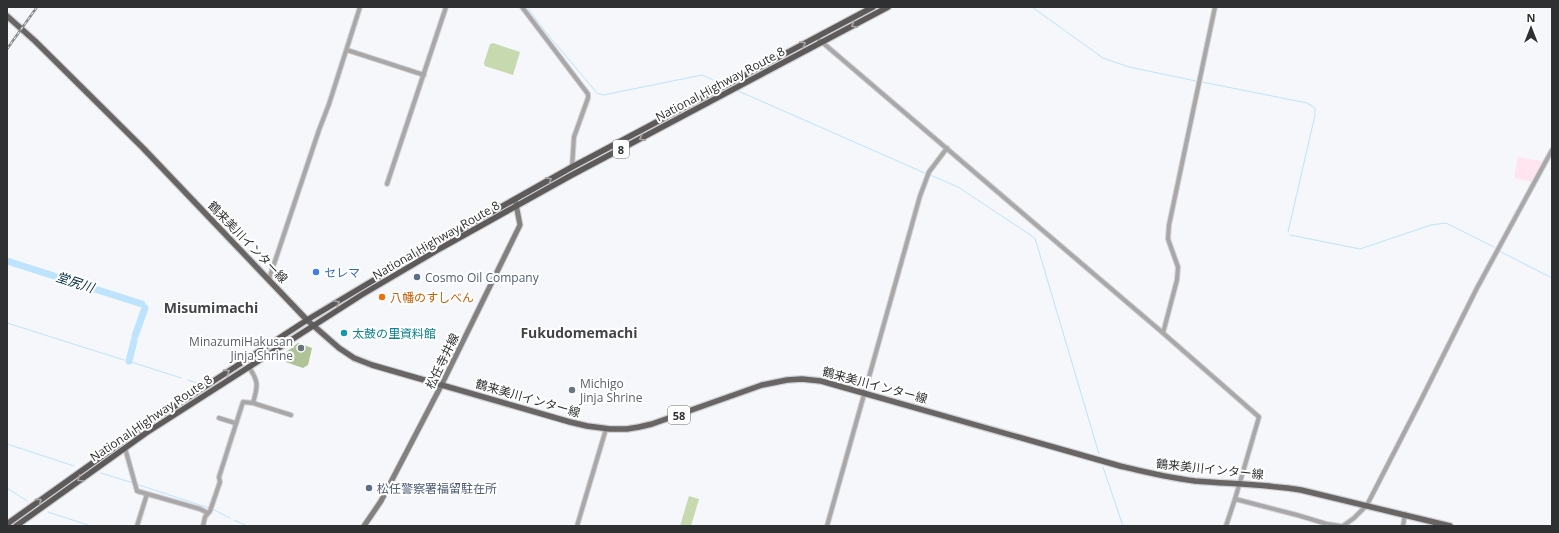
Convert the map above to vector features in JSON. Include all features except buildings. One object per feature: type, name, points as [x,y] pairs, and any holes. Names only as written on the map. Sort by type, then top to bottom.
[{"type":"highway","name":"National Highway Route 8","points":[[7,524],[143,427],[307,320],[419,252],[572,167],[873,7]]},
{"type":"highway","name":"National Highway Route 8","points":[[16,526],[125,448],[248,366],[376,287],[517,206],[738,86],[888,7]]},
{"type":"main road","name":"鶴来美川インター線","points":[[7,16],[29,35],[142,148],[307,320],[339,348],[354,358],[372,365],[570,422],[587,426],[627,429],[652,424],[762,385],[787,380],[802,379],[821,381],[1120,466],[1161,476],[1196,481],[1282,486],[1405,514],[1450,526]]},
{"type":"main road","name":"松任寺井線","points":[[364,526],[381,501],[442,384],[520,225],[515,199]]},
{"type":"street","points":[[269,279],[347,50],[360,7]]},
{"type":"street","points":[[387,184],[446,7]]},
{"type":"street","points":[[522,7],[588,94],[588,98],[574,137],[572,167]]},
{"type":"street","points":[[1162,333],[1177,280],[1178,267],[1168,238],[1168,225],[1215,7]]},
{"type":"street","points":[[816,37],[823,41],[1259,417],[1226,526]]},
{"type":"street","points":[[347,50],[424,75]]},
{"type":"street","points":[[827,526],[864,392],[928,174],[947,148]]},
{"type":"street","points":[[1235,499],[1327,524],[1342,526],[1354,518],[1367,505],[1477,288],[1552,150]]},
{"type":"street","points":[[248,366],[256,377],[254,403]]},
{"type":"street","points":[[202,526],[212,506],[220,482],[219,477],[235,423],[243,402],[254,403],[291,415]]},
{"type":"street","points":[[219,418],[235,423]]},
{"type":"street","points":[[576,526],[606,428]]},
{"type":"street","points":[[125,448],[137,491],[209,512]]},
{"type":"street","points":[[137,526],[147,494]]},
{"type":"street","points":[[1402,526],[1405,514]]},
{"type":"shaded area","points":[[1518,157],[1542,161],[1531,182],[1514,178]]},
{"type":"green space","points":[[493,43],[520,52],[513,75],[485,66],[484,63],[490,44]]},
{"type":"green space","points":[[298,343],[312,348],[308,365],[303,368],[277,359]]},
{"type":"green space","points":[[689,496],[699,499],[691,526],[680,526]]},
{"type":"waterway","points":[[527,7],[544,30],[597,93],[603,95],[702,75],[722,84]]},
{"type":"waterway","points":[[1032,7],[1103,58],[1129,67],[1196,81]]},
{"type":"waterway","points":[[1202,82],[1307,103],[1315,108],[1315,115],[1288,232]]},
{"type":"waterway","points":[[736,90],[927,174]]},
{"type":"waterway","points":[[930,175],[958,187],[1035,238],[1099,454]]},
{"type":"waterway","points":[[1290,235],[1360,249],[1431,225],[1446,223],[1494,247]]},
{"type":"waterway","points":[[1499,251],[1552,278]]},
{"type":"waterway","name":"堂尻川","points":[[7,261],[142,304]]},
{"type":"waterway","name":"堂尻川","points":[[135,336],[145,308]]},
{"type":"waterway","points":[[7,323],[124,360]]},
{"type":"waterway","name":"堂尻川","points":[[129,361],[134,341]]},
{"type":"waterway","points":[[128,361],[181,378]]},
{"type":"waterway","points":[[188,380],[197,383]]},
{"type":"waterway","points":[[7,444],[74,466]]},
{"type":"waterway","points":[[1103,467],[1123,526]]},
{"type":"waterway","points":[[101,473],[133,483]]},
{"type":"waterway","points":[[136,484],[209,508]]},
{"type":"waterway","points":[[7,488],[27,501]]},
{"type":"waterway","points":[[212,509],[230,518]]},
{"type":"waterway","points":[[48,512],[91,526]]},
{"type":"waterway","points":[[234,520],[247,526]]},
{"type":"railway","points":[[7,49],[37,7]]},
{"type":"place","name":"セレマ","points":[[316,272]]},
{"type":"place","name":"Cosmo Oil Company","points":[[417,277]]},
{"type":"place","name":"八幡のすしべん","points":[[382,297]]},
{"type":"place","name":"太鼓の里資料館","points":[[344,333]]},
{"type":"place","name":"MinazumiHakusan Jinja Shrine","points":[[301,348]]},
{"type":"place","name":"Michigo Jinja Shrine","points":[[572,390]]},
{"type":"place","name":"松任警察署福留駐在所","points":[[369,488]]},
{"type":"district","name":"Misumimachi","points":[[211,307]]},
{"type":"district","name":"Fukudomemachi","points":[[579,332]]}]
